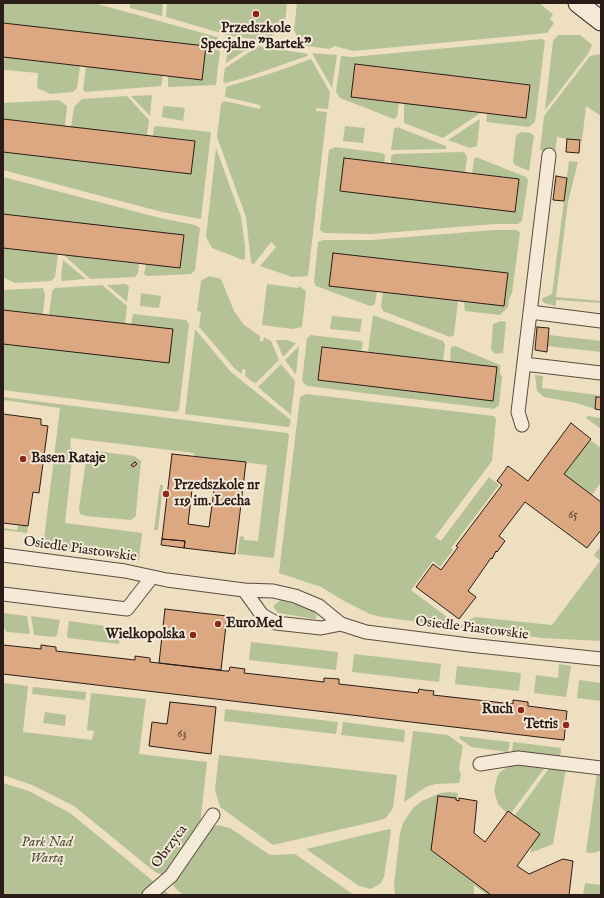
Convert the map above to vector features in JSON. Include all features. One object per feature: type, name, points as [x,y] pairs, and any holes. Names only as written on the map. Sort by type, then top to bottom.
[{"type":"main road","points":[[578,3],[601,21]]},
{"type":"street","points":[[522,425],[518,412],[549,155]]},
{"type":"street","points":[[530,312],[601,321]]},
{"type":"street","points":[[524,364],[601,373]]},
{"type":"street","name":"Osiedle Piastowskie","points":[[3,555],[125,571],[152,577],[244,590],[273,591],[295,596],[318,606],[341,624],[366,632],[601,659]]},
{"type":"street","name":"Osiedle Piastowskie","points":[[3,594],[127,609],[152,577]]},
{"type":"street","name":"Osiedle Piastowskie","points":[[244,590],[262,615],[276,623],[321,628],[341,624]]},
{"type":"street","points":[[480,764],[518,758],[601,768]]},
{"type":"street","name":"Obrzyca","points":[[149,895],[171,876],[213,815]]},
{"type":"green space","points":[[3,3],[94,3],[217,37],[221,41],[216,85],[168,87],[168,76],[3,23]]},
{"type":"green space","points":[[130,3],[163,3],[162,16],[130,8]]},
{"type":"green space","points":[[167,3],[287,3],[285,22],[268,41],[231,36],[166,17]]},
{"type":"green space","points":[[297,3],[539,3],[553,14],[550,19],[554,23],[547,33],[353,51],[335,46],[329,49],[301,45],[294,30]]},
{"type":"green space","points":[[558,35],[580,35],[592,45],[588,54],[545,110],[553,41]]},
{"type":"green space","points":[[542,39],[545,41],[535,122],[529,127],[486,121],[487,114],[526,118],[530,85],[355,64],[351,97],[399,103],[397,117],[394,119],[340,98],[336,92],[341,56],[353,57]]},
{"type":"green space","points":[[231,42],[253,45],[226,63],[228,43]]},
{"type":"green space","points":[[259,46],[308,54],[307,56],[247,77],[226,83],[223,82],[225,68]]},
{"type":"green space","points":[[312,53],[337,55],[332,88]]},
{"type":"green space","points":[[601,54],[601,116],[586,106],[582,141],[557,137],[555,152],[540,150],[544,116],[590,56]]},
{"type":"green space","points":[[5,57],[80,66],[77,88],[73,92],[51,94],[37,88],[38,73],[5,70],[3,68]]},
{"type":"green space","points":[[311,59],[330,92],[328,109],[316,108],[316,111],[327,112],[308,276],[292,277],[260,266],[276,247],[271,242],[254,264],[251,263],[246,217],[217,137],[221,104],[224,101],[260,109],[260,105],[225,97],[226,87]]},
{"type":"green space","points":[[86,66],[163,75],[161,86],[85,92],[83,89]]},
{"type":"green space","points":[[127,96],[149,120],[147,135],[71,127],[74,107],[82,99]]},
{"type":"green space","points":[[131,96],[152,96],[150,116]]},
{"type":"green space","points":[[59,100],[67,106],[65,126],[3,119],[3,103]]},
{"type":"green space","points":[[404,103],[479,114],[443,138],[404,123]]},
{"type":"green space","points":[[163,107],[185,108],[183,121],[162,117]]},
{"type":"green space","points":[[480,119],[477,146],[470,148],[448,140]]},
{"type":"green space","points":[[345,126],[365,128],[363,143],[343,141]]},
{"type":"green space","points":[[154,127],[211,132],[201,219],[162,212],[3,170],[3,152],[191,174],[195,141],[153,136]]},
{"type":"green space","points":[[397,127],[446,146],[446,149],[391,150],[394,129]]},
{"type":"green space","points":[[521,132],[531,133],[534,136],[529,171],[515,165],[513,162],[516,135]]},
{"type":"green space","points":[[335,147],[382,153],[385,155],[384,163],[344,158],[340,191],[515,212],[519,179],[472,173],[474,160],[476,157],[526,177],[528,180],[522,221],[518,224],[494,224],[372,234],[324,233],[320,230],[329,150]]},
{"type":"green space","points":[[216,148],[241,217],[245,245],[245,259],[243,260],[212,248],[206,237]]},
{"type":"green space","points":[[465,153],[467,157],[465,173],[391,164],[391,156],[394,154]]},
{"type":"green space","points":[[569,161],[578,162],[568,202],[556,297],[601,301],[601,303],[556,300],[556,306],[544,303],[541,299],[552,294]]},
{"type":"green space","points":[[3,177],[160,218],[195,225],[200,228],[195,270],[191,274],[147,276],[144,274],[146,264],[180,268],[184,236],[3,214]]},
{"type":"green space","points":[[494,230],[517,230],[520,233],[512,293],[509,299],[508,307],[500,315],[465,311],[464,302],[504,306],[508,273],[333,253],[329,286],[377,291],[375,304],[370,306],[316,286],[314,282],[318,242],[323,240],[372,240]]},
{"type":"green space","points":[[3,248],[58,254],[55,277],[51,281],[15,283],[3,277]]},
{"type":"green space","points":[[64,255],[139,264],[138,273],[135,277],[90,279]]},
{"type":"green space","points":[[63,260],[86,279],[62,281]]},
{"type":"green space","points":[[209,276],[221,279],[234,311],[244,325],[260,336],[260,341],[263,341],[264,337],[271,341],[279,360],[256,383],[245,376],[246,370],[242,369],[242,374],[235,369],[199,327],[201,312],[197,311],[201,281]]},
{"type":"green space","points":[[126,284],[129,287],[127,302],[107,285]]},
{"type":"green space","points":[[267,284],[298,288],[299,286],[306,291],[302,327],[293,329],[262,325]]},
{"type":"green space","points":[[102,285],[127,306],[125,324],[49,315],[52,291],[55,288]]},
{"type":"green space","points":[[43,288],[45,294],[43,314],[3,310],[3,290]]},
{"type":"green space","points":[[383,292],[458,301],[454,335],[450,337],[383,311],[381,307]]},
{"type":"green space","points":[[141,293],[161,296],[159,308],[140,306]]},
{"type":"green space","points":[[133,314],[186,320],[189,324],[179,410],[176,412],[3,390],[3,344],[131,325]]},
{"type":"green space","points":[[373,315],[443,341],[445,345],[443,361],[368,352]]},
{"type":"green space","points":[[332,316],[362,319],[360,332],[330,329]]},
{"type":"green space","points":[[501,321],[506,322],[503,353],[495,354],[491,349],[493,324]]},
{"type":"green space","points":[[195,329],[231,372],[291,420],[288,427],[185,414]]},
{"type":"green space","points":[[311,335],[361,341],[363,343],[361,352],[322,347],[318,380],[493,401],[450,362],[451,347],[455,346],[500,365],[500,373],[502,377],[499,405],[494,409],[307,386],[302,381],[307,338]]},
{"type":"green space","points":[[549,335],[601,341],[601,352],[547,346]]},
{"type":"green space","points":[[276,340],[287,340],[296,343],[283,357]]},
{"type":"green space","points":[[299,346],[296,375],[285,360]]},
{"type":"green space","points":[[281,364],[295,381],[291,415],[258,387]]},
{"type":"green space","points":[[535,375],[543,376],[542,388],[597,395],[595,409],[576,403],[544,397],[537,391]]},
{"type":"green space","points":[[306,394],[494,416],[496,419],[492,461],[435,537],[441,541],[489,477],[499,485],[451,548],[453,550],[440,567],[433,561],[411,590],[459,626],[475,617],[552,625],[600,561],[594,555],[601,546],[601,641],[542,638],[381,617],[370,614],[344,601],[321,587],[279,573],[300,397]]},
{"type":"green space","points":[[3,397],[287,433],[289,435],[274,558],[237,554],[240,536],[244,537],[244,540],[258,541],[267,465],[194,456],[194,453],[71,438],[70,447],[73,450],[65,523],[142,533],[139,560],[43,548],[60,408],[3,400]]},
{"type":"green space","points":[[588,416],[601,418],[601,429],[586,418]]},
{"type":"green space","points":[[590,440],[601,448],[601,482],[592,495],[564,474]]},
{"type":"green space","points":[[96,451],[134,456],[141,461],[136,516],[131,520],[86,516],[80,514],[79,508],[86,460],[90,454]]},
{"type":"green space","points":[[160,485],[163,485],[158,530],[154,530]]},
{"type":"green space","points":[[18,525],[28,526],[27,533],[3,530],[3,528],[17,530]]},
{"type":"green space","points":[[281,600],[307,608],[315,612],[317,616],[315,619],[278,613],[274,608],[274,605]]},
{"type":"green space","points":[[3,613],[27,616],[30,634],[7,632],[3,626]]},
{"type":"green space","points":[[31,616],[60,620],[57,635],[55,637],[34,635]]},
{"type":"green space","points":[[69,621],[120,628],[119,644],[68,638]]},
{"type":"green space","points":[[251,642],[338,652],[336,670],[249,660]]},
{"type":"green space","points":[[354,654],[441,664],[439,682],[352,672]]},
{"type":"green space","points":[[559,664],[571,666],[566,697],[534,693],[536,675],[558,678]]},
{"type":"green space","points":[[457,666],[521,673],[519,691],[455,684]]},
{"type":"green space","points":[[579,680],[601,683],[601,701],[577,698]]},
{"type":"green space","points":[[3,683],[28,686],[23,732],[92,740],[94,731],[87,730],[91,693],[146,699],[139,754],[207,762],[200,826],[168,872],[162,875],[155,872],[74,806],[32,785],[3,775]]},
{"type":"green space","points":[[33,687],[86,692],[85,700],[32,694]]},
{"type":"green space","points":[[225,709],[338,722],[336,734],[224,721]]},
{"type":"green space","points":[[45,712],[66,715],[65,726],[43,723]]},
{"type":"green space","points":[[343,722],[405,730],[404,742],[341,735]]},
{"type":"green space","points":[[413,731],[448,735],[463,746],[459,769],[461,775],[459,783],[435,784],[426,787],[404,802]]},
{"type":"green space","points":[[460,736],[510,742],[508,752],[471,747],[459,738]]},
{"type":"green space","points":[[513,742],[561,748],[560,758],[512,753]]},
{"type":"green space","points":[[219,755],[397,775],[393,808],[386,818],[381,820],[273,845],[220,807],[215,790]]},
{"type":"green space","points":[[512,764],[546,766],[509,816],[498,804],[494,791],[497,777],[500,772]]},
{"type":"green space","points":[[550,767],[566,769],[553,844],[530,853],[534,835],[513,818]]},
{"type":"green space","points":[[597,772],[601,773],[601,850],[589,853],[586,852]]},
{"type":"green space","name":"Park Nad Wartą","points":[[3,783],[29,791],[70,813],[170,895],[3,895]]},
{"type":"green space","points":[[440,793],[458,793],[455,816],[501,895],[487,895],[474,885],[474,895],[395,895],[394,884],[400,833],[403,823],[414,807],[422,801]]},
{"type":"green space","points":[[218,825],[230,828],[270,855],[295,854],[354,895],[183,895],[173,884],[175,878],[212,827]]},
{"type":"green space","points":[[389,829],[391,830],[384,877],[381,883],[371,889],[359,886],[306,849]]},
{"type":"green space","points":[[585,883],[601,885],[601,895],[583,895]]},
{"type":"building","points":[[3,23],[206,46],[202,80],[3,57]]},
{"type":"building","points":[[355,64],[530,85],[526,118],[351,97]]},
{"type":"building","points":[[3,119],[195,141],[191,174],[3,152]]},
{"type":"building","points":[[567,139],[580,140],[579,153],[566,152]]},
{"type":"building","points":[[344,158],[519,179],[515,212],[340,191]]},
{"type":"building","points":[[556,176],[567,178],[564,201],[553,200]]},
{"type":"building","points":[[3,214],[184,235],[180,268],[3,248]]},
{"type":"building","points":[[333,253],[508,273],[504,306],[329,286]]},
{"type":"building","points":[[3,310],[173,329],[169,363],[3,344]]},
{"type":"building","points":[[537,327],[549,328],[547,352],[535,350]]},
{"type":"building","points":[[322,347],[497,367],[493,401],[318,380]]},
{"type":"building","points":[[596,397],[601,397],[601,410],[595,409]]},
{"type":"building","name":"Basen Rataje","points":[[3,414],[41,419],[41,425],[48,426],[39,493],[33,492],[28,526],[3,523]]},
{"type":"building","points":[[571,423],[591,439],[564,474],[601,502],[601,530],[587,548],[525,502],[499,536],[505,541],[497,552],[496,551],[492,559],[491,558],[468,591],[476,597],[459,619],[416,587],[433,564],[441,570],[458,547],[456,546],[502,485],[497,481],[508,466],[528,481]]},
{"type":"building","points":[[172,454],[246,462],[235,554],[184,548],[185,541],[162,539]],"holes":[[[193,481],[215,483],[209,527],[188,524]]]},
{"type":"building","points":[[135,462],[137,464],[133,467],[131,465]]},
{"type":"building","points":[[162,539],[185,541],[184,548],[161,545]]},
{"type":"building","points":[[165,609],[227,616],[221,670],[159,663]]},
{"type":"building","points":[[3,645],[41,649],[41,645],[56,647],[56,651],[135,660],[135,656],[150,658],[150,662],[225,671],[229,671],[230,667],[245,669],[244,673],[324,682],[324,678],[339,679],[339,684],[418,693],[419,689],[434,691],[433,695],[513,704],[513,700],[528,702],[528,706],[567,711],[564,740],[3,674]]},
{"type":"building","points":[[170,702],[216,707],[211,754],[149,746],[152,722],[167,724]]},
{"type":"building","points":[[438,796],[456,798],[456,800],[459,801],[459,798],[477,801],[474,833],[485,842],[508,811],[540,834],[517,866],[529,874],[563,859],[573,861],[569,895],[491,895],[431,850]]},
{"type":"place","name":"Przedszkole Specjalne \"Bartek\"","points":[[256,14]]},
{"type":"place","name":"Basen Rataje","points":[[23,459]]},
{"type":"place","name":"Przedszkole nr 119 im. Lecha","points":[[166,494]]},
{"type":"place","name":"EuroMed","points":[[218,624]]},
{"type":"place","name":"Wielkopolska","points":[[193,635]]},
{"type":"place","name":"Ruch","points":[[521,710]]},
{"type":"place","name":"Tetris","points":[[566,725]]}]
